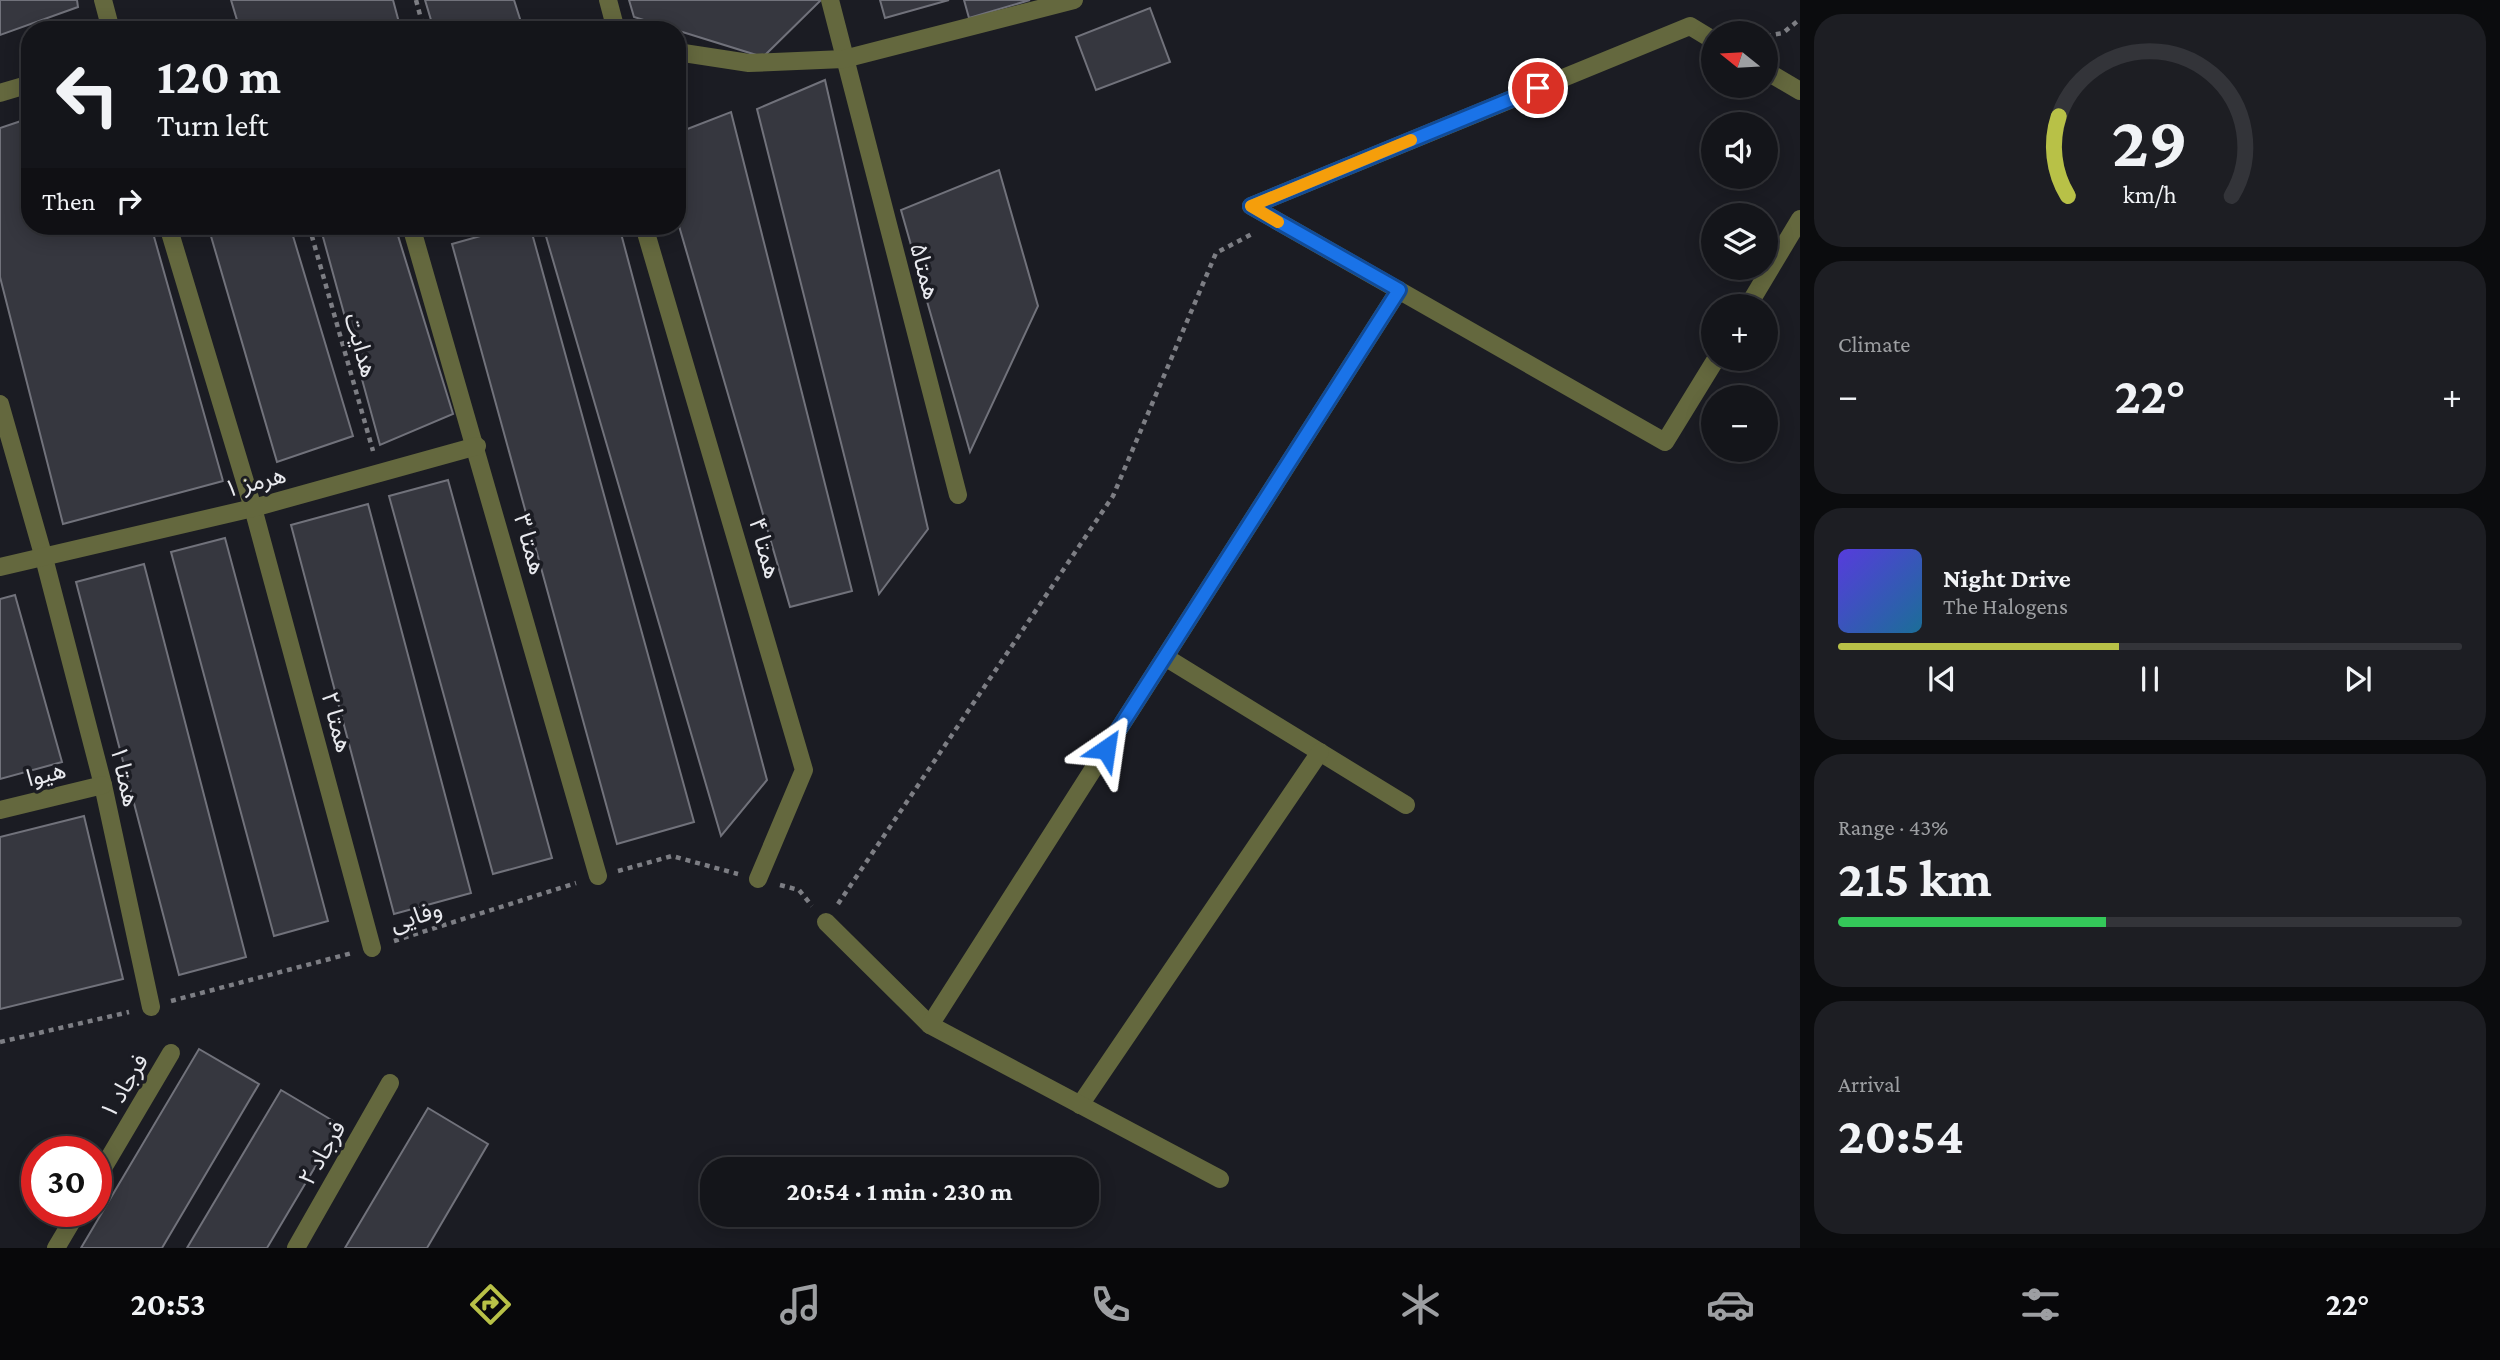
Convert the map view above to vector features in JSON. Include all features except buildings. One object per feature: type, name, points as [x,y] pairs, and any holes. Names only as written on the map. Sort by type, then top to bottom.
[{"type":"street","points":[[103,0],[108,21]]},
{"type":"street","points":[[608,0],[614,21]]},
{"type":"street","name":"همتا۵","points":[[830,0],[958,495]]},
{"type":"street","points":[[686,53],[749,63],[844,59],[1074,0]]},
{"type":"street","points":[[1701,33],[1690,26],[1251,206],[1665,442],[1709,371]]},
{"type":"street","points":[[1778,78],[1800,91]]},
{"type":"street","points":[[0,93],[21,87]]},
{"type":"street","points":[[1755,294],[1800,219]]},
{"type":"street","name":"همتا ۲","points":[[171,235],[254,508],[372,948]]},
{"type":"street","name":"همتا ۳","points":[[414,235],[477,446],[598,876]]},
{"type":"street","name":"همتا ۴","points":[[647,235],[804,770],[758,879]]},
{"type":"street","points":[[930,1026],[1399,290]]},
{"type":"street","name":"همتا ۱","points":[[0,404],[44,558],[103,785],[150,1007]]},
{"type":"street","name":"هرمز ۱","points":[[0,567],[254,508],[477,446]]},
{"type":"street","points":[[1165,657],[1406,805]]},
{"type":"street","points":[[1080,1105],[1320,752]]},
{"type":"street","name":"هیوا","points":[[0,810],[103,785]]},
{"type":"street","points":[[826,922],[930,1026],[1220,1180]]},
{"type":"street","name":"فرجاد ۱","points":[[112,1153],[172,1053]]},
{"type":"street","name":"فرجاد ۲","points":[[296,1248],[390,1083]]},
{"type":"street","points":[[56,1248],[68,1227]]},
{"type":"path","points":[[415,0],[421,21]]},
{"type":"path","points":[[1778,34],[1800,19]]},
{"type":"path","points":[[826,922],[1113,496],[1216,253],[1276,220]]},
{"type":"path","name":"هدایت","points":[[312,235],[379,473]]},
{"type":"path","name":"وفایی","points":[[0,1042],[150,1007],[372,948],[598,876],[672,856],[799,890],[826,922]]},
{"type":"slow traffic","points":[[1278,222],[1251,206],[1411,140]]},
{"type":"route","points":[[1106,749],[1399,290],[1251,206],[1538,88]]}]
